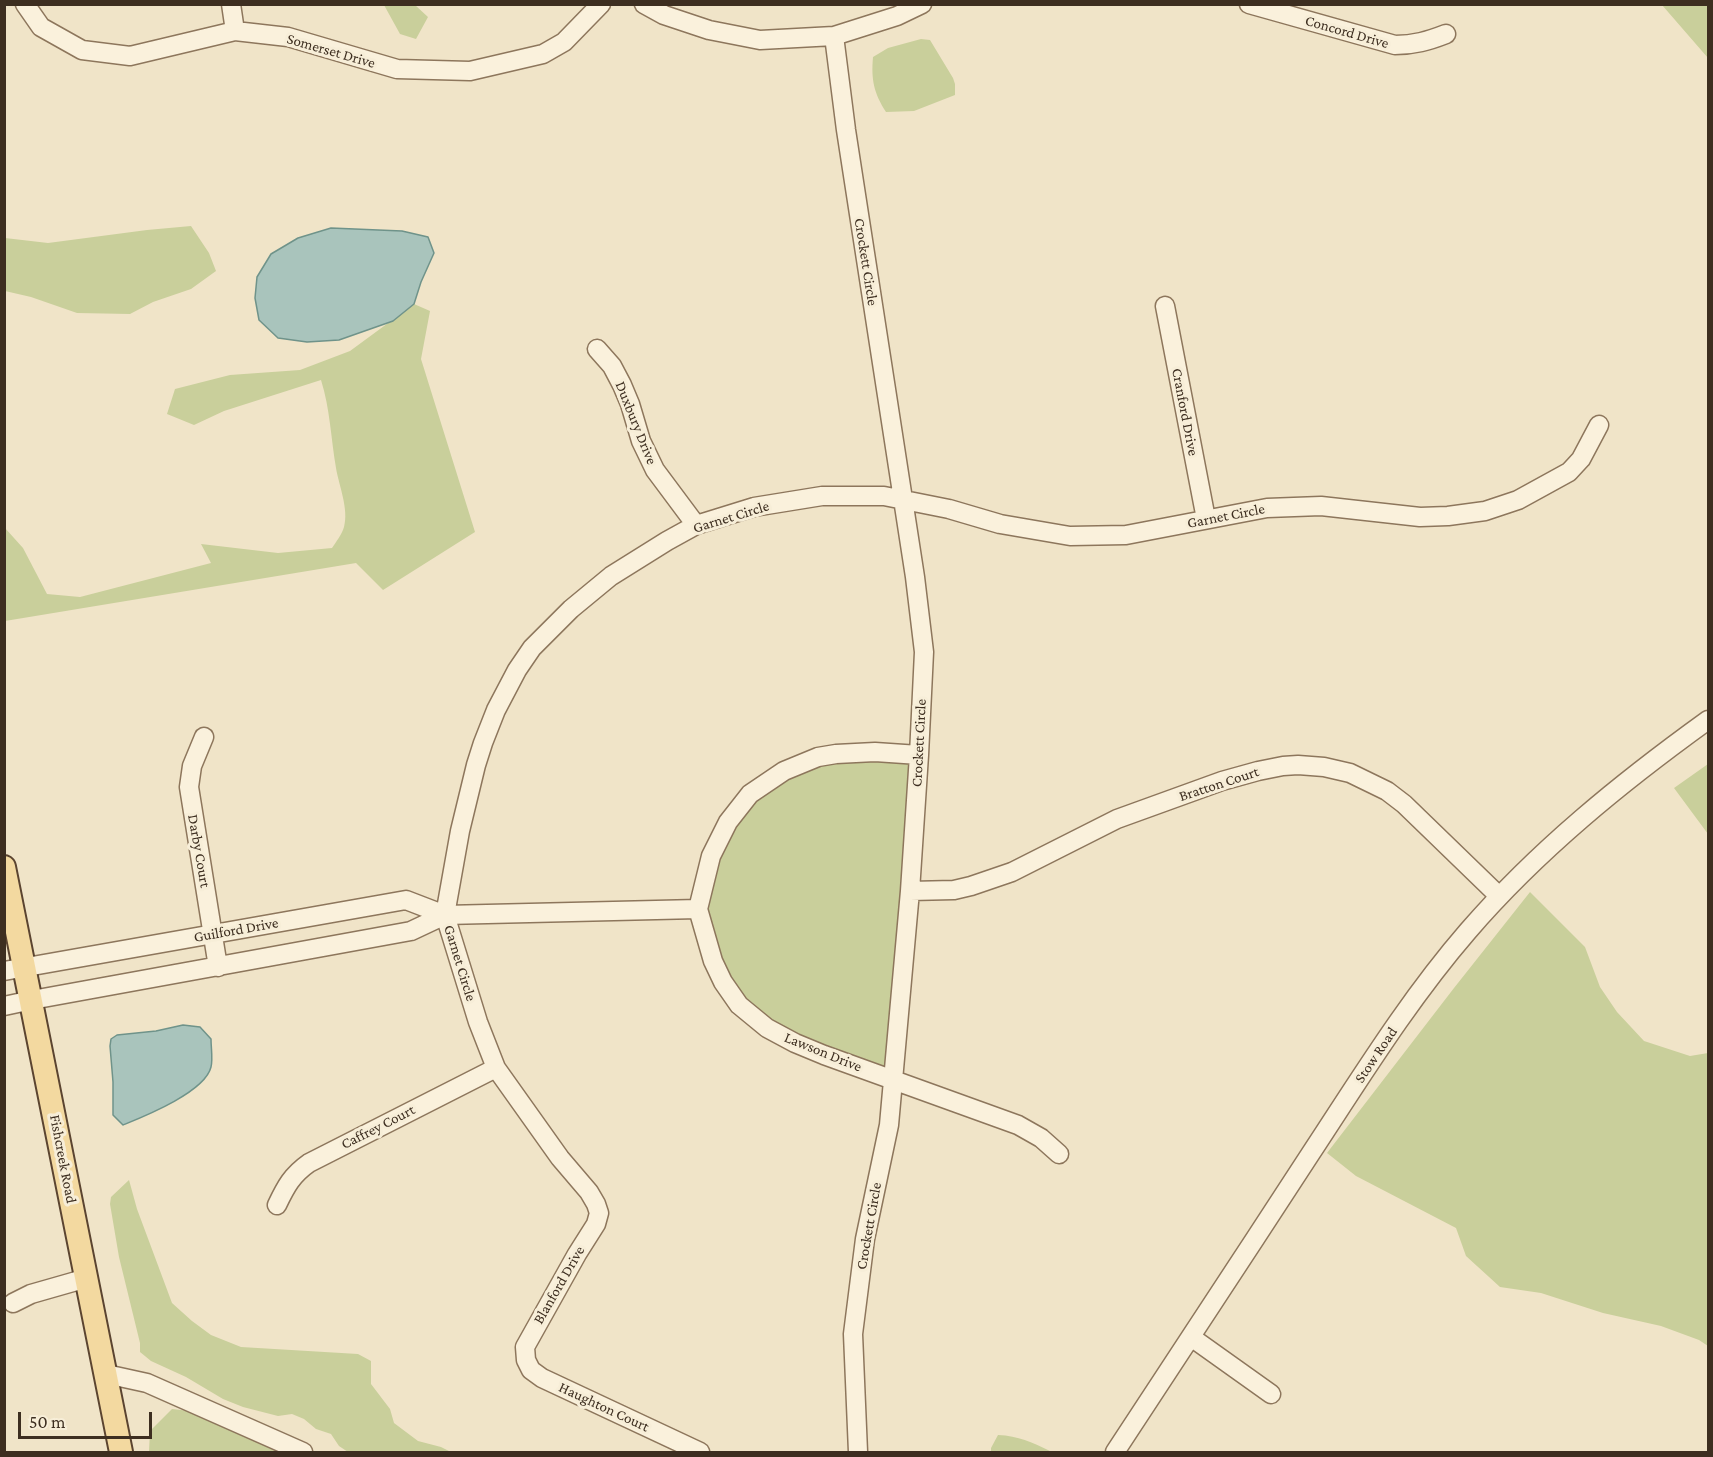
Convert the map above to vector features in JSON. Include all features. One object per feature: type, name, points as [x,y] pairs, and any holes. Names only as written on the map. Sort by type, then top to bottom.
[{"type":"main road","name":"Fishcreek Road","points":[[4,867],[15,968],[32,1000],[121,1452]]},
{"type":"street","name":"Somerset Drive","points":[[25,4],[41,27],[81,50],[130,56],[235,31],[288,37],[397,69],[470,71],[543,54],[564,42],[601,4]]},
{"type":"street","points":[[231,4],[235,31]]},
{"type":"street","points":[[644,4],[664,15],[709,30],[760,40],[834,36],[897,16],[921,4]]},
{"type":"street","name":"Concord Drive","points":[[1249,4],[1395,45],[1426,42],[1446,34]]},
{"type":"street","name":"Crockett Circle","points":[[834,36],[846,130],[915,577],[924,652],[910,891],[888,1125],[865,1239],[853,1334],[858,1452]]},
{"type":"street","name":"Cranford Drive","points":[[1165,306],[1206,519]]},
{"type":"street","name":"Duxbury Drive","points":[[597,349],[612,366],[622,385],[641,441],[655,470],[696,525]]},
{"type":"street","name":"Garnet Circle","points":[[596,1224],[599,1213],[589,1192],[560,1158],[496,1068],[477,1023],[445,915],[460,831],[476,765],[496,710],[517,670],[532,648],[571,609],[611,576],[696,525],[754,507],[822,496],[884,496],[950,509],[1000,524],[1070,536],[1126,535],[1267,508],[1321,506],[1420,517],[1485,511],[1518,500],[1569,471],[1581,459],[1599,425]]},
{"type":"street","name":"Stow Road","points":[[1115,1452],[1348,1097],[1413,1001],[1467,932],[1499,896],[1575,824],[1637,772],[1708,720]]},
{"type":"street","name":"Darby Court","points":[[204,737],[192,766],[189,787],[218,967]]},
{"type":"street","name":"Lawson Drive","points":[[919,755],[875,752],[818,757],[784,771],[754,791],[729,822],[711,856],[698,909],[713,961],[723,982],[739,1005],[767,1028],[795,1043],[1018,1125],[1041,1138],[1059,1154]]},
{"type":"street","name":"Bratton Court","points":[[910,891],[954,890],[971,886],[1012,872],[1117,819],[1179,796],[1258,771],[1298,765],[1324,767],[1350,773],[1387,791],[1404,804],[1499,896]]},
{"type":"street","name":"Guilford Drive","points":[[15,968],[406,900],[445,915],[698,909]]},
{"type":"street","name":"Guilford Drive","points":[[4,1006],[411,931],[445,915]]},
{"type":"street","name":"Caffrey Court","points":[[277,1205],[295,1174],[309,1162],[496,1068]]},
{"type":"street","name":"Blanford Drive","points":[[525,1347],[596,1224]]},
{"type":"street","points":[[13,1303],[31,1294],[87,1278]]},
{"type":"street","points":[[1191,1337],[1271,1394]]},
{"type":"street","name":"Haughton Court","points":[[525,1347],[526,1360],[531,1370],[542,1378],[699,1452]]},
{"type":"street","points":[[106,1374],[147,1383],[303,1452]]},
{"type":"green space","points":[[384,5],[415,5],[428,17],[416,39],[400,34]]},
{"type":"green space","points":[[1662,5],[1708,5],[1708,58]]},
{"type":"green space","points":[[921,39],[930,40],[953,78],[955,95],[914,111],[886,112],[874,86],[873,57],[888,48]]},
{"type":"green space","points":[[191,226],[209,253],[216,271],[191,289],[153,302],[130,314],[77,313],[31,297],[5,291],[5,238],[48,243]]},
{"type":"green space","points":[[414,304],[430,311],[421,359],[475,532],[383,590],[356,563],[5,621],[5,528],[23,548],[47,594],[80,597],[211,563],[201,544],[278,553],[332,548],[343,530],[345,513],[321,380],[224,411],[194,425],[167,414],[175,389],[230,375],[300,370],[350,351]]},
{"type":"green space","points":[[919,755],[892,1079],[824,1055],[739,1005],[698,909],[711,856],[750,794],[818,757]]},
{"type":"green space","points":[[1708,764],[1708,834],[1674,788]]},
{"type":"green space","points":[[1530,892],[1585,947],[1600,987],[1617,1012],[1644,1041],[1690,1056],[1708,1053],[1708,1346],[1699,1340],[1661,1326],[1603,1313],[1541,1293],[1500,1287],[1466,1256],[1456,1228],[1356,1176],[1327,1153]]},
{"type":"green space","points":[[129,1180],[137,1209],[172,1303],[192,1321],[211,1335],[241,1347],[358,1354],[371,1361],[371,1384],[390,1409],[394,1423],[418,1441],[451,1452],[348,1452],[339,1446],[331,1434],[316,1429],[304,1419],[292,1414],[278,1416],[223,1399],[186,1377],[151,1361],[140,1352],[110,1204],[111,1197]]},
{"type":"green space","points":[[172,1409],[199,1412],[286,1452],[149,1452],[150,1431]]},
{"type":"green space","points":[[998,1435],[1025,1440],[1051,1452],[991,1452]]},
{"type":"water","points":[[331,228],[402,231],[428,237],[434,253],[414,304],[393,321],[339,340],[307,342],[278,338],[259,320],[255,298],[257,277],[271,254],[298,238]]},
{"type":"water","points":[[183,1025],[200,1027],[211,1039],[212,1064],[206,1076],[198,1085],[173,1102],[123,1125],[113,1115],[111,1039],[117,1035],[156,1031]]}]
